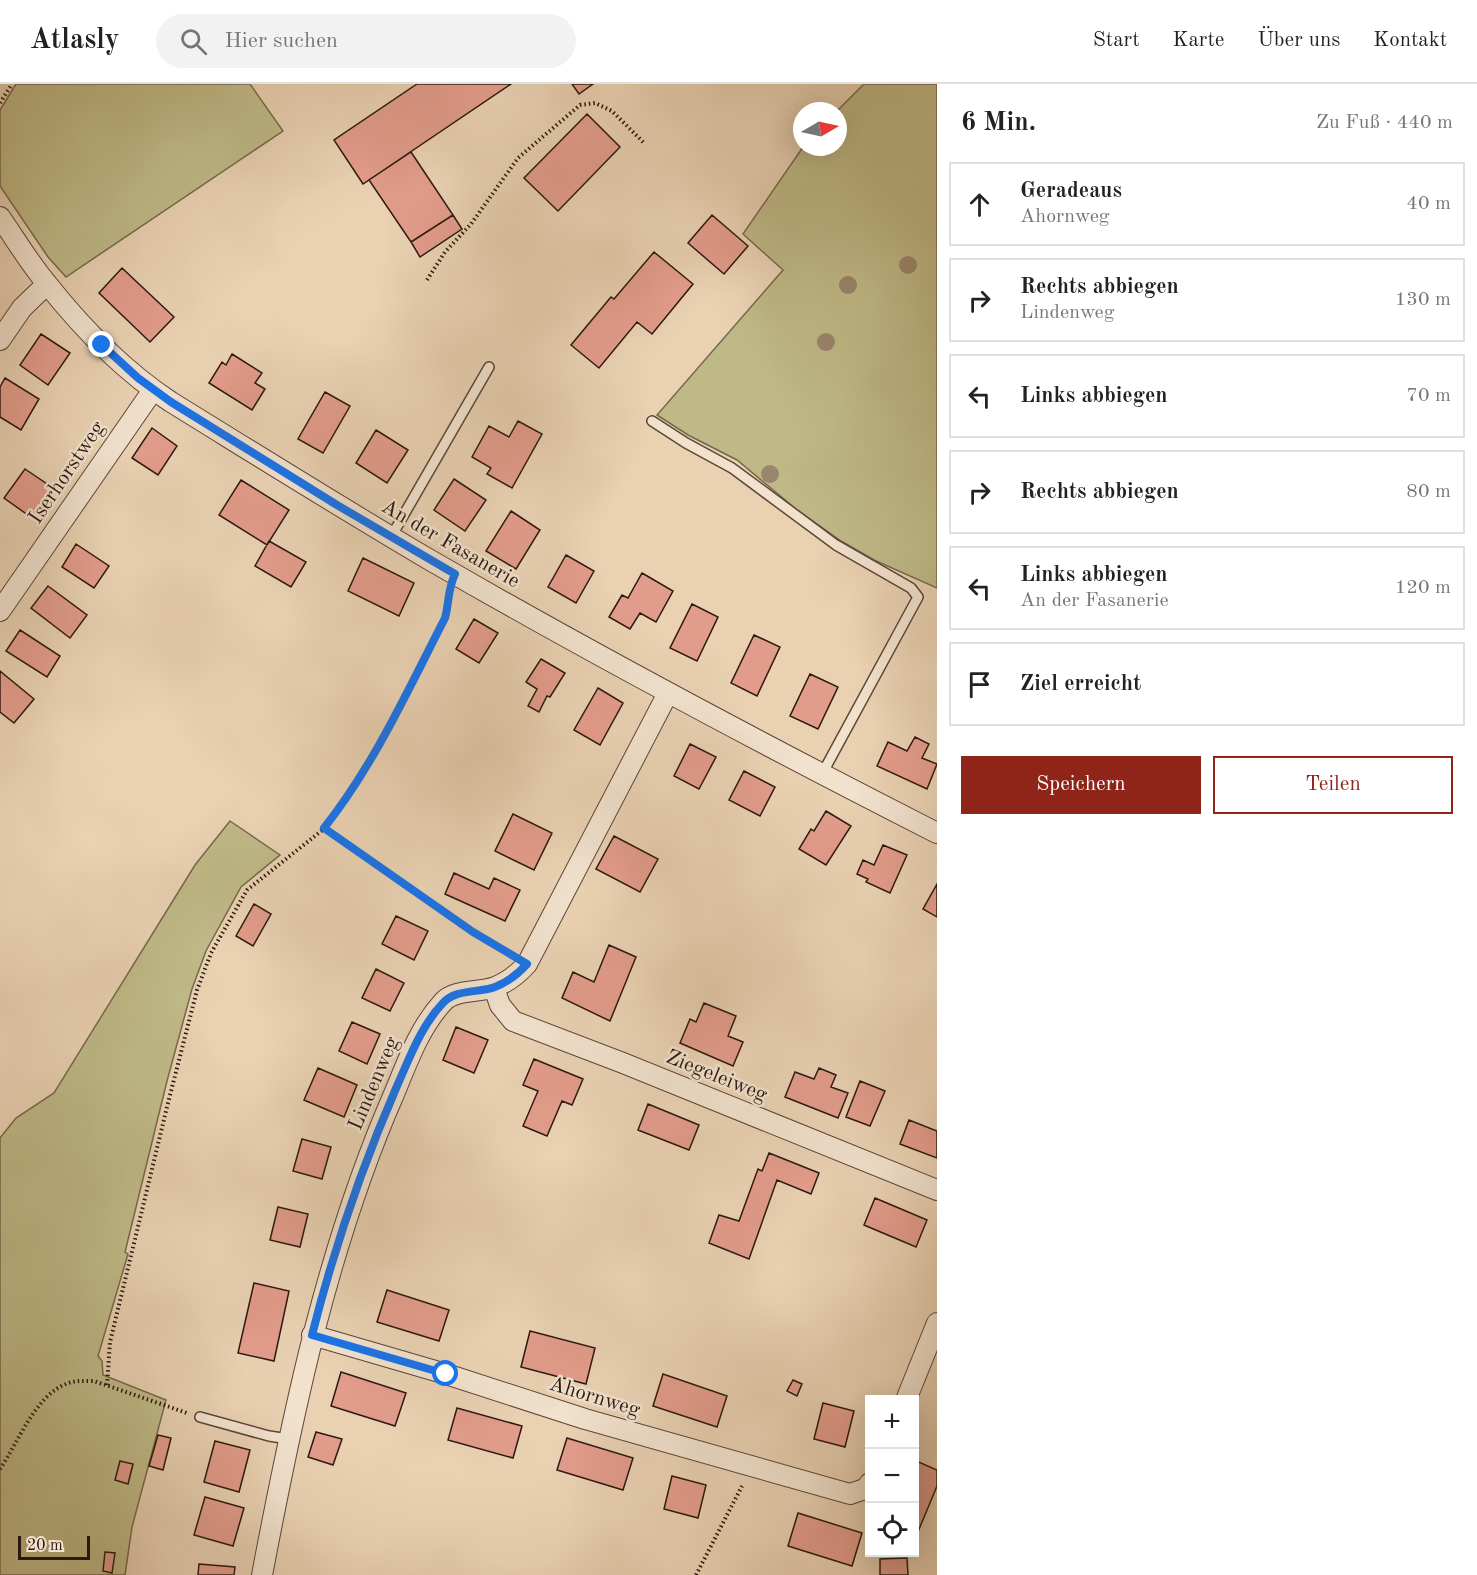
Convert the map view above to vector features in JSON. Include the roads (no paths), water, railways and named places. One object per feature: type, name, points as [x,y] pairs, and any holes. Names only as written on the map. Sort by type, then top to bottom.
[{"type":"street","name":"An der Fasanerie","points":[[0,217],[47,284],[102,345],[153,390],[391,537],[452,580],[937,833]]},
{"type":"street","points":[[0,340],[22,308],[47,284]]},
{"type":"street","name":"Iserhorstweg","points":[[0,611],[153,390]]},
{"type":"street","name":"Lindenweg","points":[[262,1575],[289,1439],[318,1311],[382,1121],[420,1035],[444,1001],[454,996],[494,988],[515,977],[527,964],[668,693]]},
{"type":"street","name":"Ziegeleiweg","points":[[494,988],[500,1005],[513,1021],[937,1190]]},
{"type":"street","points":[[908,1395],[937,1323]]},
{"type":"street","name":"Ahornweg","points":[[312,1335],[446,1374],[585,1419],[850,1494],[865,1487]]},
{"type":"lane","points":[[391,537],[489,367]]},
{"type":"lane","points":[[652,421],[732,468],[836,545],[911,588],[918,597],[822,774]]},
{"type":"lane","points":[[200,1417],[269,1436],[289,1439]]}]
